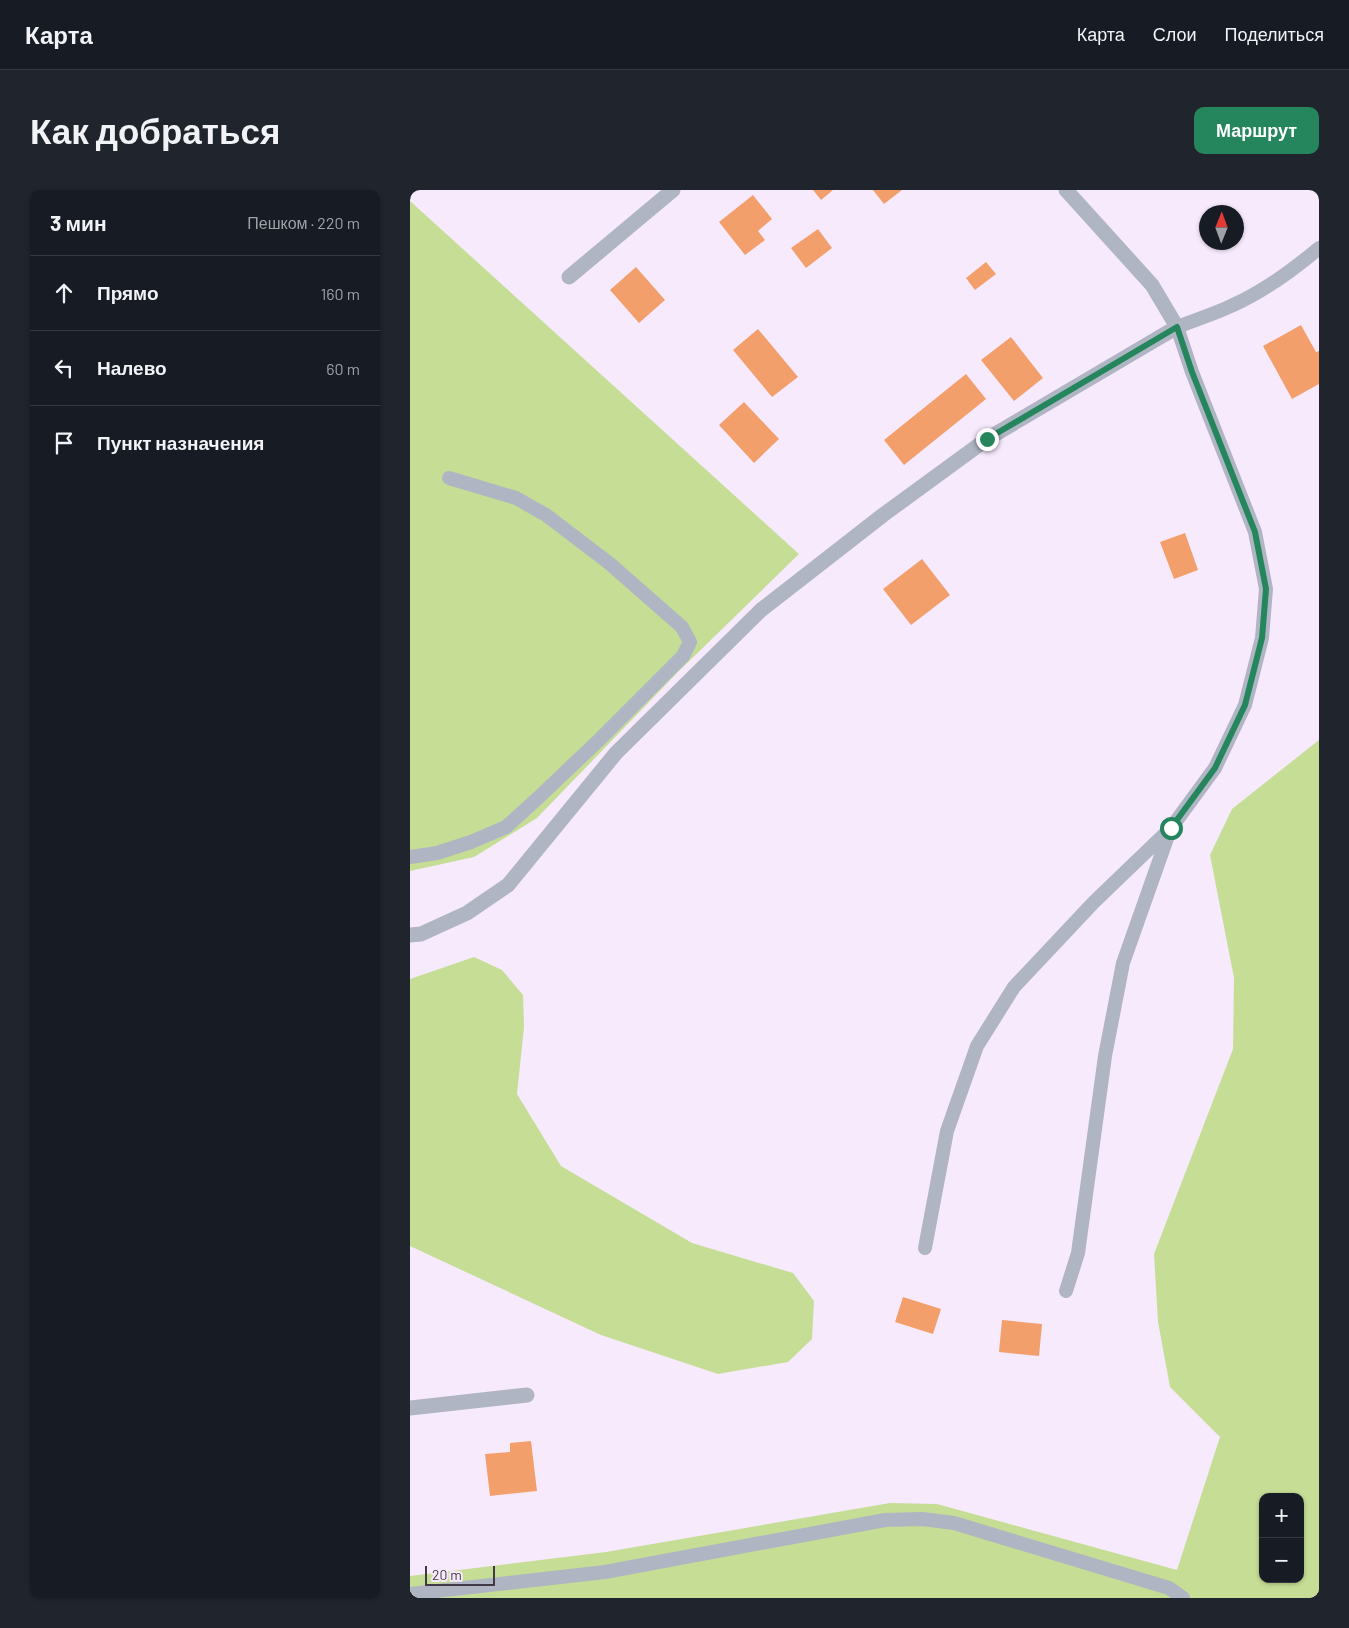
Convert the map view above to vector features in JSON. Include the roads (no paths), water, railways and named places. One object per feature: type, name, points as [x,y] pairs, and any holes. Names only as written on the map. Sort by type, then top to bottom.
[{"type":"street","points":[[569,277],[673,190]]},
{"type":"street","points":[[410,935],[421,934],[468,913],[508,885],[616,753],[760,610],[883,515],[987,439],[1177,327],[1152,285],[1066,190]]},
{"type":"street","points":[[410,1408],[527,1395]]},
{"type":"lane","points":[[925,1248],[947,1131],[977,1046],[1014,987],[1094,902],[1171,828],[1215,768],[1245,705],[1262,638],[1266,589],[1255,532],[1192,372],[1177,327],[1232,306],[1301,263],[1319,248]]},
{"type":"lane","points":[[410,858],[437,853],[471,842],[506,827],[600,739],[683,656],[690,642],[682,627],[609,563],[546,515],[516,498],[449,478]]},
{"type":"lane","points":[[1066,1291],[1078,1253],[1105,1056],[1123,963],[1171,828]]},
{"type":"lane","points":[[410,1594],[604,1572],[885,1520],[922,1519],[954,1523],[1170,1588],[1183,1598]]}]
